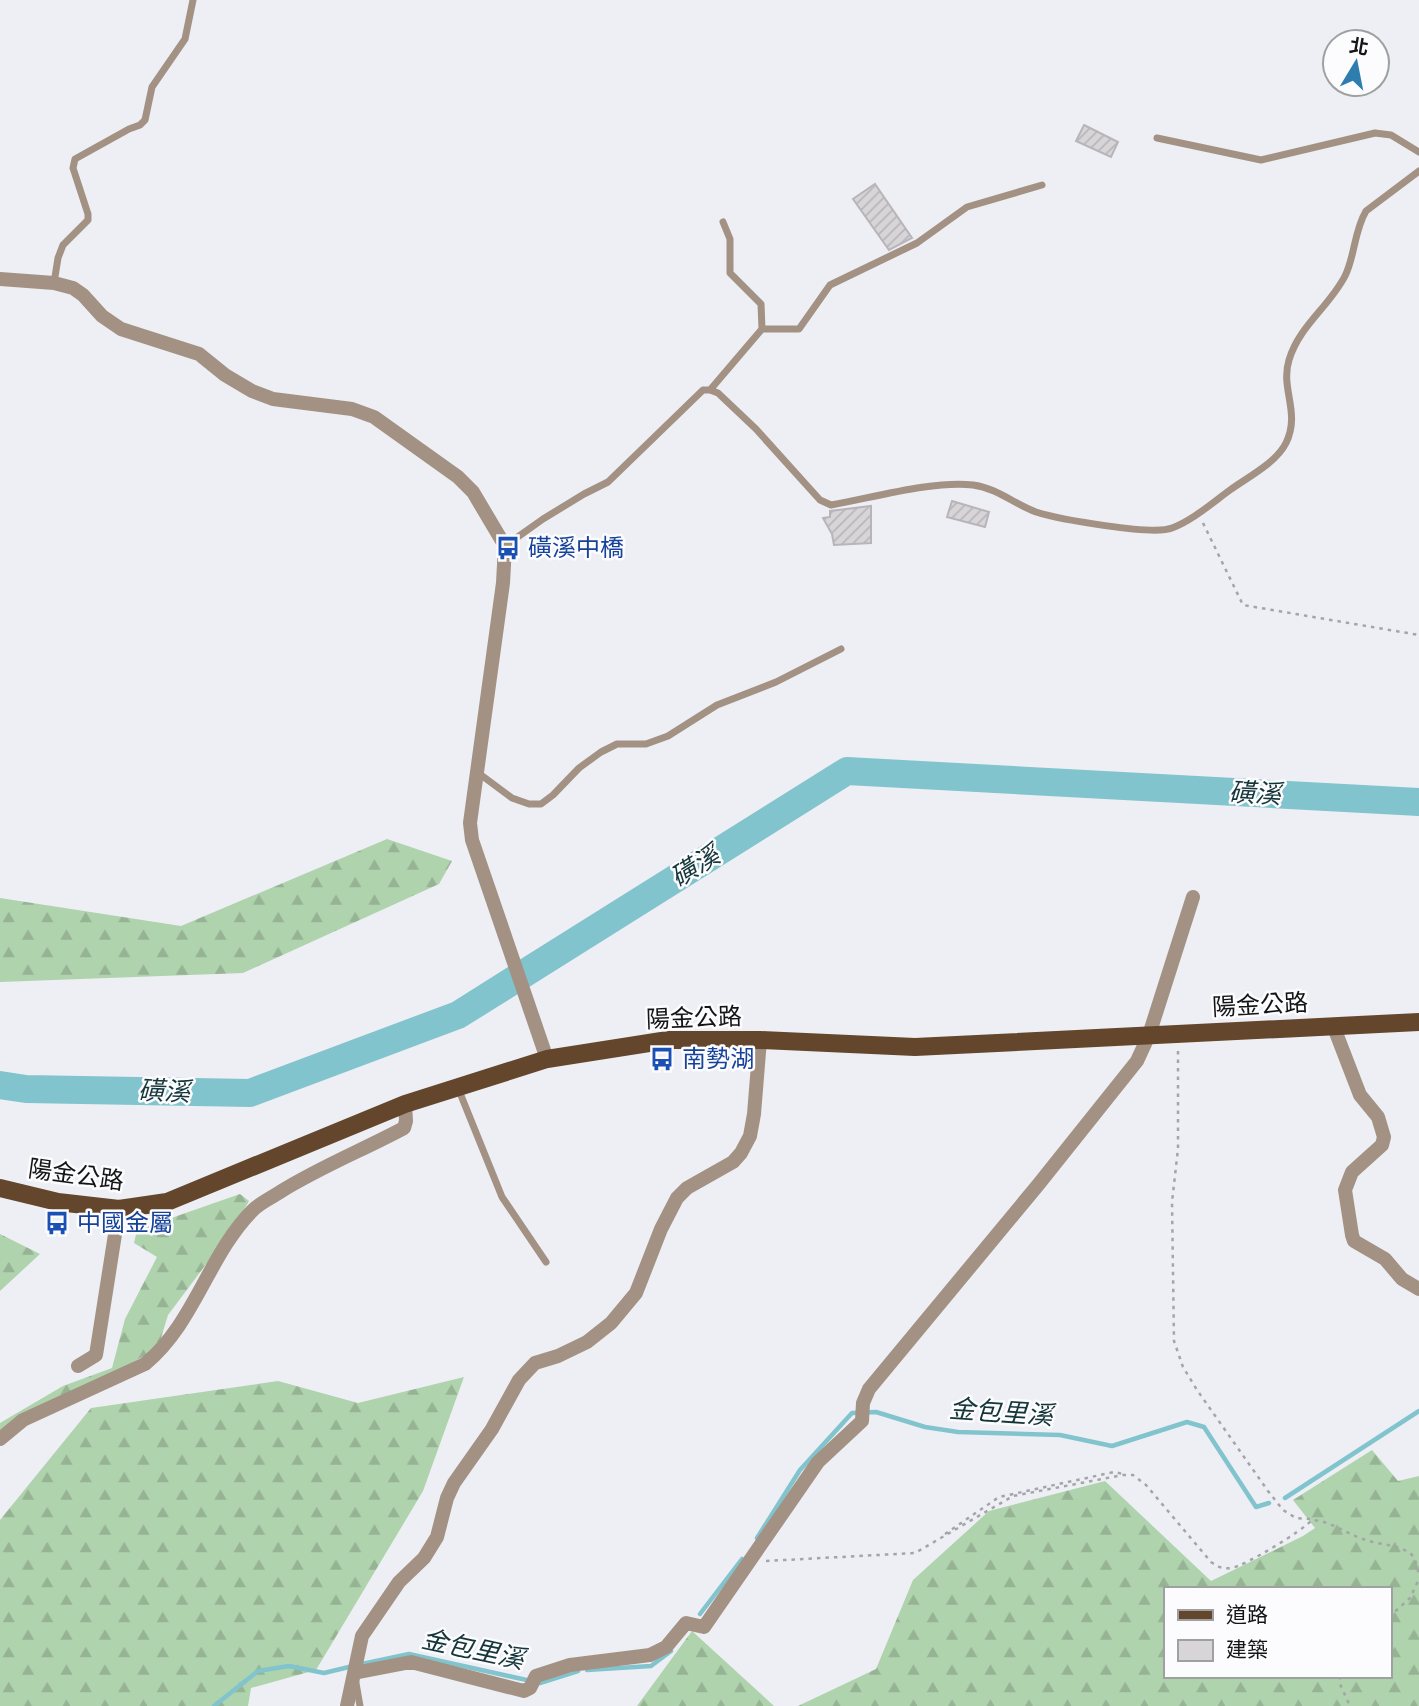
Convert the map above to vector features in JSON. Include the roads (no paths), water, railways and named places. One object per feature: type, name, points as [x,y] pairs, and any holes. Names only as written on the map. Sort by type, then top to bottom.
[{"type":"main road","name":"陽金公路","points":[[0,1188],[58,1202],[119,1209],[167,1202],[405,1104],[547,1059],[668,1040],[760,1040],[915,1046],[1419,1022]]},
{"type":"street","points":[[0,279],[54,283],[73,288],[102,316],[121,329],[199,354],[225,375],[252,391],[273,399],[352,410],[374,417],[458,477],[473,492],[505,546],[503,583],[470,823],[472,840],[547,1059]]},
{"type":"street","points":[[354,1673],[411,1662],[524,1691],[533,1682],[570,1665],[650,1655],[666,1647],[686,1623],[704,1627],[758,1561],[818,1462],[862,1421],[863,1403],[869,1389],[1137,1061],[1149,1035],[1193,897]]},
{"type":"street","points":[[1333,1025],[1360,1095],[1378,1117],[1384,1137],[1382,1145],[1352,1172],[1345,1190],[1352,1235],[1354,1241],[1385,1259],[1402,1279],[1419,1289]]},
{"type":"street","points":[[346,1706],[362,1636],[399,1581],[424,1558],[437,1537],[447,1498],[454,1483],[492,1429],[519,1380],[535,1363],[558,1356],[587,1342],[611,1323],[636,1293],[661,1228],[677,1198],[687,1188],[733,1162],[741,1153],[750,1136],[752,1125],[760,1040]]},
{"type":"street","points":[[0,1439],[23,1420],[145,1364],[161,1351],[173,1336],[226,1245],[253,1209],[306,1175],[404,1128],[407,1121],[405,1104]]},
{"type":"street","points":[[78,1366],[96,1354],[119,1209]]},
{"type":"lane","points":[[54,283],[63,245],[88,220],[89,214],[73,168],[75,159],[145,120],[152,87],[185,39],[193,0]]},
{"type":"lane","points":[[1157,138],[1261,160],[1375,133],[1391,135],[1419,152]]},
{"type":"lane","points":[[505,546],[543,519],[608,482],[703,390],[718,393],[756,429],[820,500],[831,505],[947,485],[973,485],[994,490],[1036,512],[1090,524],[1159,531],[1172,529],[1274,458],[1286,444],[1293,409],[1285,381],[1289,360],[1300,334],[1346,274],[1360,220],[1366,211],[1419,171]]},
{"type":"lane","points":[[762,329],[799,329],[830,285],[917,243],[967,207],[1042,184]]},
{"type":"lane","points":[[710,390],[762,329],[761,304],[730,273],[730,239],[723,222]]},
{"type":"lane","points":[[477,771],[512,798],[529,804],[541,804],[553,796],[579,768],[601,752],[617,744],[646,744],[668,736],[717,705],[776,682],[841,649]]},
{"type":"lane","points":[[457,1088],[502,1197],[546,1262]]},
{"type":"lane","points":[[354,1673],[360,1706]]},
{"type":"waterway","name":"磺溪","points":[[0,1085],[26,1089],[250,1093],[458,1015],[847,771],[1419,802]]},
{"type":"waterway","name":"金包里溪","points":[[1285,1498],[1419,1411]]},
{"type":"waterway","name":"金包里溪","points":[[757,1538],[800,1470],[852,1413],[876,1412],[925,1427],[958,1432],[1060,1435],[1112,1446],[1187,1422],[1204,1427],[1256,1507],[1269,1503]]},
{"type":"waterway","name":"金包里溪","points":[[700,1614],[742,1559]]},
{"type":"waterway","name":"金包里溪","points":[[587,1670],[651,1666],[671,1651]]},
{"type":"waterway","name":"金包里溪","points":[[362,1664],[409,1654],[540,1683],[578,1671]]},
{"type":"waterway","name":"金包里溪","points":[[214,1706],[258,1671],[289,1666],[324,1673],[353,1666]]},
{"type":"place","name":"磺溪中橋","points":[[508,548]]},
{"type":"place","name":"南勢湖","points":[[662,1059]]},
{"type":"place","name":"中國金屬","points":[[57,1223]]}]
